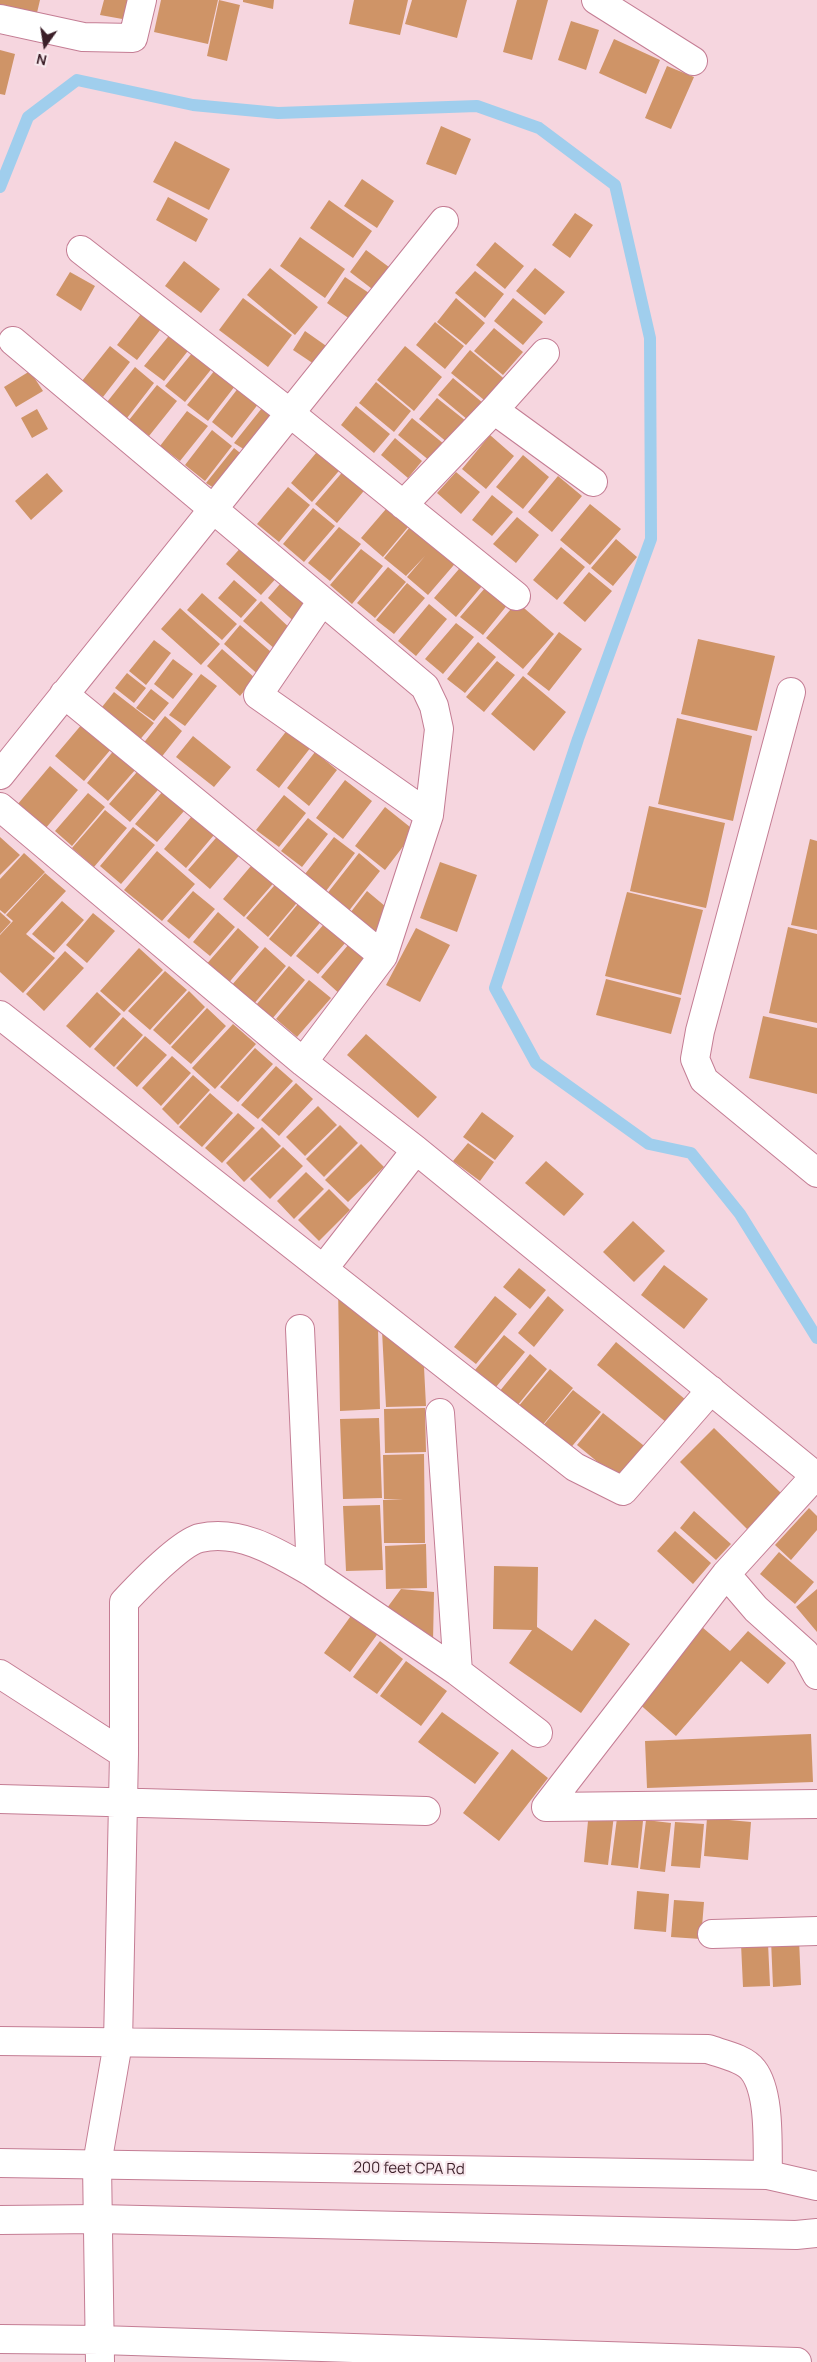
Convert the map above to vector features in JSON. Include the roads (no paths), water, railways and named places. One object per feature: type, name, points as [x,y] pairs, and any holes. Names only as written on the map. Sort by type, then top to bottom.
[{"type":"street","points":[[0,19],[83,37],[133,38],[142,0]]},
{"type":"street","points":[[596,0],[693,61]]},
{"type":"street","points":[[0,776],[444,221]]},
{"type":"street","points":[[81,250],[290,413],[516,596]]},
{"type":"street","points":[[13,341],[212,511],[425,687],[434,706],[440,729],[429,815],[383,956],[303,1062]]},
{"type":"street","points":[[403,505],[494,410],[545,353]]},
{"type":"street","points":[[494,410],[593,482]]},
{"type":"street","points":[[322,601],[258,695],[429,815]]},
{"type":"street","points":[[791,692],[700,1031],[695,1059],[704,1080],[817,1173]]},
{"type":"street","points":[[64,694],[383,956]]},
{"type":"street","points":[[0,807],[303,1062],[416,1150],[816,1476],[726,1574],[546,1807],[817,1804]]},
{"type":"street","points":[[0,1015],[575,1467],[623,1491],[711,1390]]},
{"type":"street","points":[[324,1268],[416,1150]]},
{"type":"street","points":[[300,1329],[312,1572]]},
{"type":"street","points":[[440,1413],[458,1672]]},
{"type":"street","points":[[100,2351],[97,2164],[118,2044],[124,1754],[124,1602],[161,1564],[199,1538],[233,1536],[273,1550],[312,1572],[458,1672],[538,1732]]},
{"type":"street","points":[[726,1574],[756,1609],[805,1653],[817,1674]]},
{"type":"street","points":[[0,1674],[124,1754]]},
{"type":"street","points":[[0,1799],[122,1804],[426,1811]]},
{"type":"street","points":[[712,1934],[817,1931]]},
{"type":"street","points":[[0,2041],[118,2044],[708,2049],[740,2060],[753,2070],[765,2100],[768,2175]]},
{"type":"street","name":"200 feet CPA Rd","points":[[0,2164],[768,2175],[817,2186]]},
{"type":"street","points":[[0,2220],[98,2219],[786,2234],[817,2233]]},
{"type":"street","points":[[0,2339],[100,2351],[797,2362]]},
{"type":"waterway","points":[[0,187],[28,117],[77,80],[193,105],[278,113],[477,106],[539,128],[615,185],[650,338],[651,539],[578,739],[495,988],[536,1063],[649,1144],[691,1153],[740,1214],[817,1338]]}]
